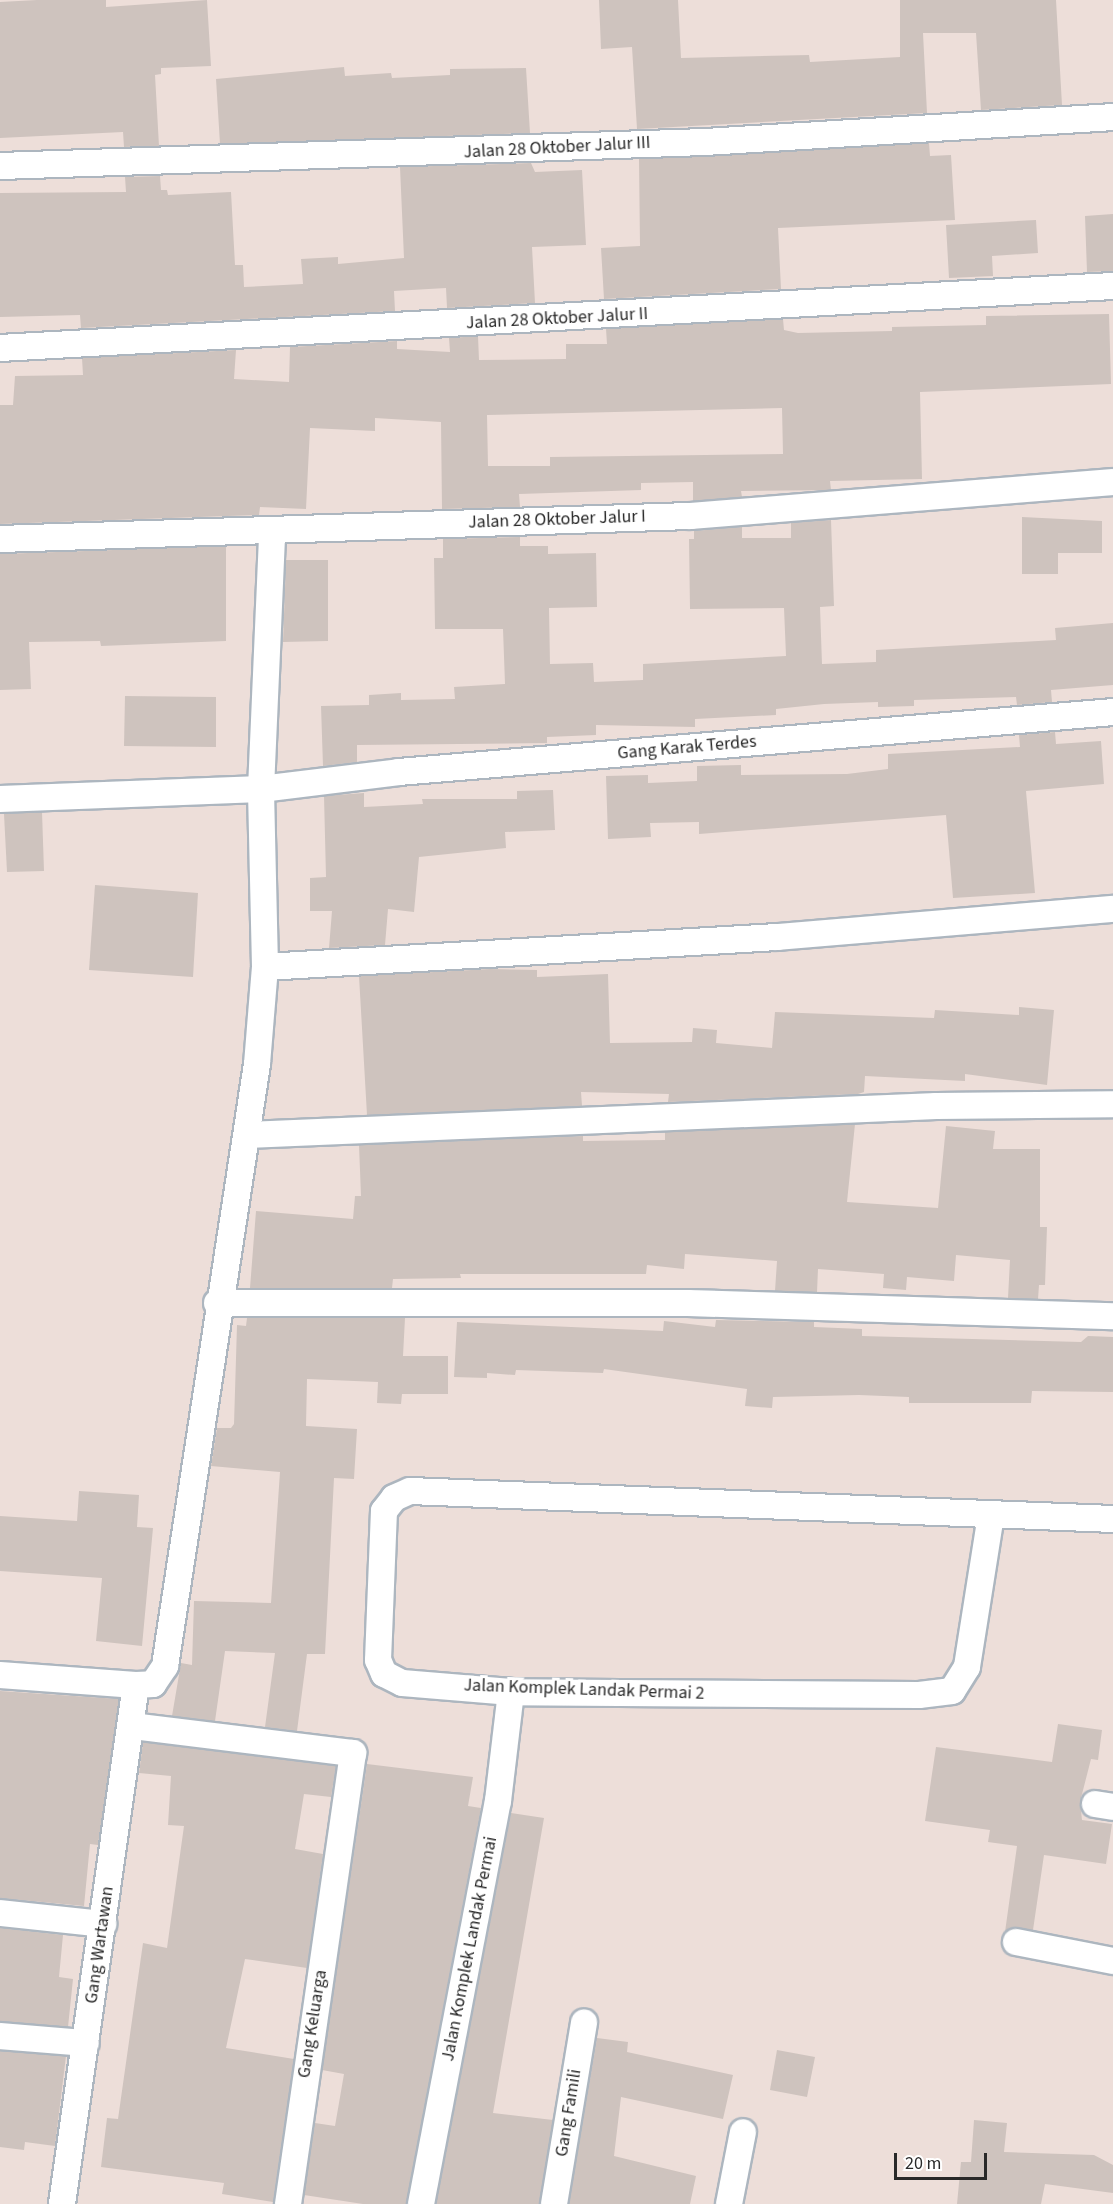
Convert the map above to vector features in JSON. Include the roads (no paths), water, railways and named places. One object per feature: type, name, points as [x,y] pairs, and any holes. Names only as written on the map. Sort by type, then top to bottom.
[{"type":"street","name":"Jalan 28 Oktober Jalur III","points":[[0,166],[705,142],[1113,117]]},
{"type":"street","name":"Jalan 28 Oktober Jalur II","points":[[0,348],[1113,286]]},
{"type":"street","name":"Jalan 28 Oktober Jalur I","points":[[0,539],[272,532],[691,516],[1113,482]]},
{"type":"street","points":[[0,1675],[136,1685],[153,1684],[165,1666],[217,1303],[248,1135],[265,967],[261,789],[272,532]]},
{"type":"street","name":"Gang Karak Terdes","points":[[0,800],[261,789],[399,772],[1113,712]]},
{"type":"street","points":[[265,967],[777,937],[1113,909]]},
{"type":"street","points":[[248,1135],[936,1106],[1113,1104]]},
{"type":"street","points":[[217,1303],[688,1303],[1113,1316]]},
{"type":"street","name":"Jalan Komplek Landak Permai 2","points":[[991,1515],[967,1667],[952,1691],[919,1695],[511,1692],[402,1683],[384,1674],[378,1660],[384,1511],[394,1498],[410,1491],[1113,1519]]},
{"type":"street","name":"Gang Wartawan","points":[[62,2204],[132,1726],[136,1685]]},
{"type":"street","name":"Jalan Komplek Landak Permai","points":[[421,2204],[498,1801],[511,1692]]},
{"type":"street","name":"Gang Keluarga","points":[[132,1726],[352,1754],[342,1844],[288,2204]]},
{"type":"street","points":[[0,1912],[103,1924]]},
{"type":"street","points":[[1016,1942],[1113,1960]]},
{"type":"street","name":"Gang Famili","points":[[554,2204],[584,2022]]},
{"type":"street","points":[[0,2036],[86,2043]]},
{"type":"street","points":[[729,2204],[743,2132]]}]
